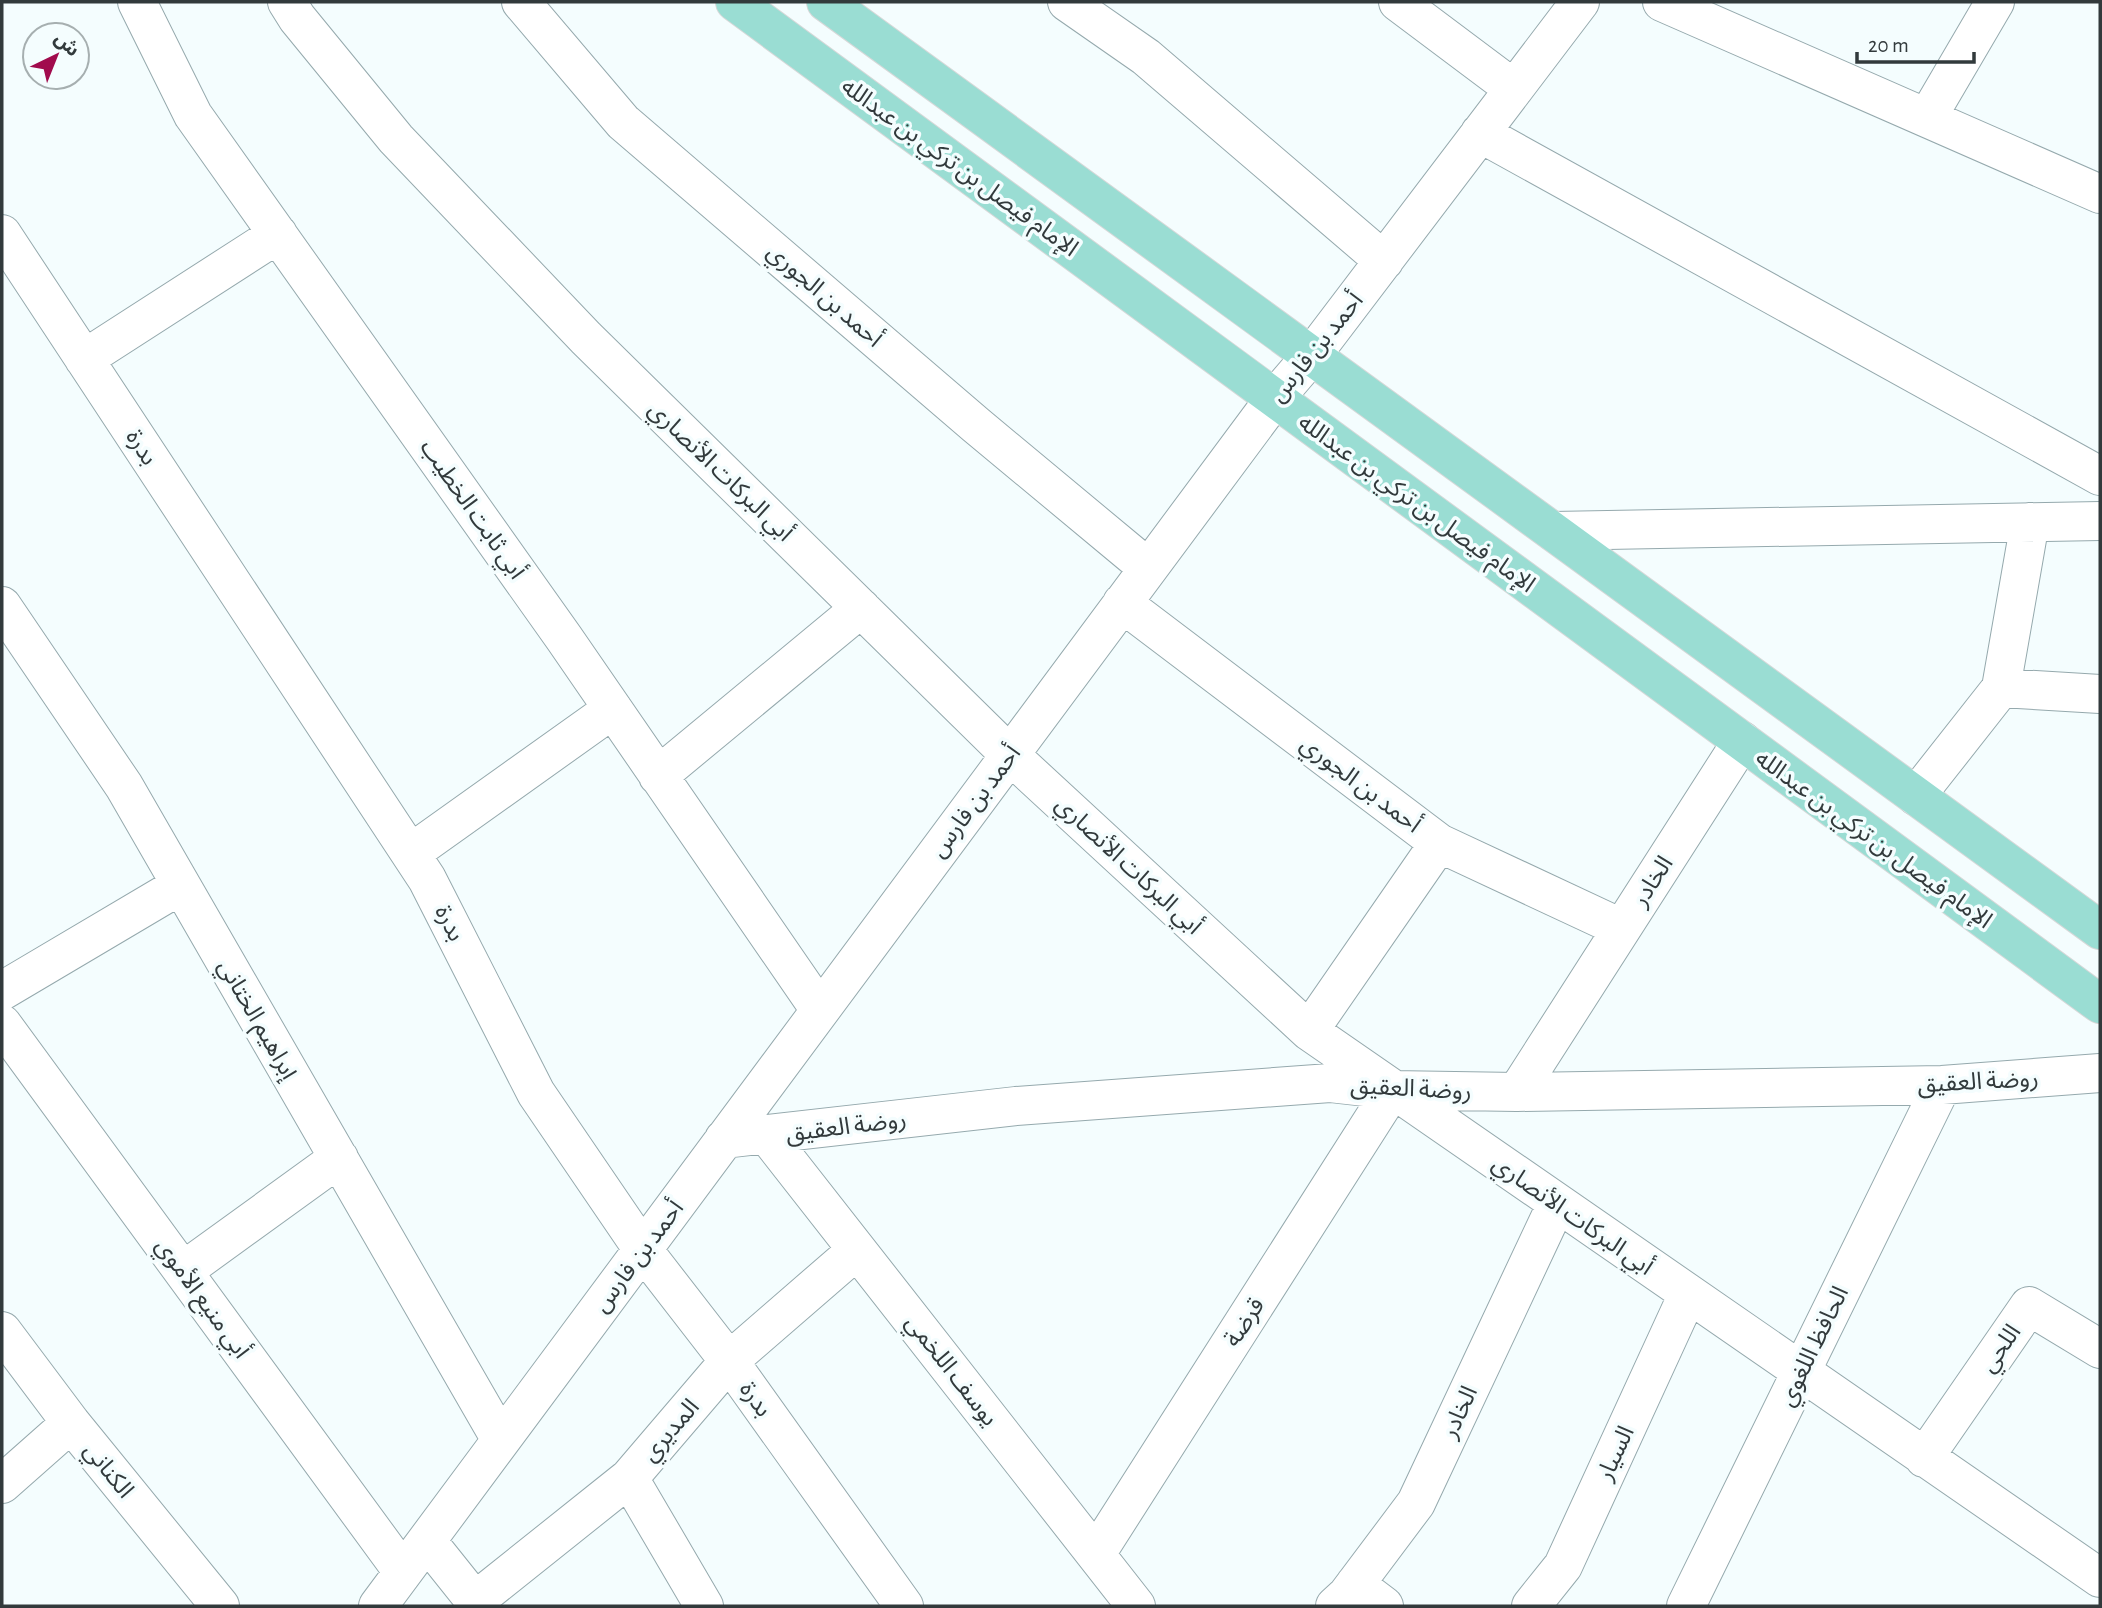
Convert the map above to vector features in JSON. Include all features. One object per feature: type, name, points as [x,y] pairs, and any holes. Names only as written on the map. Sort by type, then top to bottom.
[{"type":"main road","name":"الإمام فيصل بن تركي بن عبدالله","points":[[734,2],[2100,1004]]},
{"type":"main road","points":[[826,2],[2100,930]]},
{"type":"street","name":"أبي ثابت الخطيب","points":[[137,2],[193,115],[613,709],[820,1010]]},
{"type":"street","name":"أبي البركات الأنصاري","points":[[287,2],[297,18],[396,139],[586,338],[1010,755],[1309,1031],[2100,1578]]},
{"type":"street","name":"أحمد بن الجوري","points":[[521,2],[623,121],[976,425],[1148,568]]},
{"type":"street","points":[[1067,2],[1146,57],[1384,261]]},
{"type":"street","points":[[1398,2],[1514,89]]},
{"type":"street","name":"أحمد بن فارس","points":[[378,1606],[1275,398],[1312,355],[1580,2]]},
{"type":"street","points":[[1662,2],[2100,194]]},
{"type":"street","points":[[1927,118],[1995,2]]},
{"type":"street","points":[[1480,133],[2100,476]]},
{"type":"street","name":"بدرة","points":[[2,234],[427,878],[536,1093],[643,1250],[729,1362],[904,1606]]},
{"type":"street","points":[[85,359],[278,234]]},
{"type":"street","points":[[1553,531],[2100,521]]},
{"type":"street","points":[[1916,796],[2001,688],[2030,522]]},
{"type":"street","name":"أحمد بن الجوري","points":[[1122,603],[1438,843],[1621,928]]},
{"type":"street","name":"إبراهيم الختاني","points":[[2,606],[124,786],[501,1440]]},
{"type":"street","points":[[658,776],[861,608]]},
{"type":"street","points":[[2001,688],[2100,694]]},
{"type":"street","points":[[411,853],[613,709]]},
{"type":"street","name":"الخادر","points":[[1517,1092],[1742,741]]},
{"type":"street","points":[[1309,1031],[1438,843]]},
{"type":"street","points":[[2,991],[181,886]]},
{"type":"street","name":"أبي منيع الأموي","points":[[2,1024],[403,1572]]},
{"type":"street","name":"روضة العقيق","points":[[724,1139],[1016,1106],[1330,1083],[1392,1090],[1517,1092],[1942,1085],[2100,1073]]},
{"type":"street","name":"الحافظ اللغوي","points":[[1687,1606],[1942,1085]]},
{"type":"street","name":"قرضة","points":[[1096,1554],[1392,1090]]},
{"type":"street","name":"يوسف اللخمي","points":[[766,1135],[1136,1606]]},
{"type":"street","points":[[183,1271],[339,1158]]},
{"type":"street","name":"الخادر","points":[[1345,1595],[1416,1503],[1557,1203]]},
{"type":"street","name":"المديري","points":[[477,1604],[629,1478],[729,1362],[857,1250]]},
{"type":"street","name":"السيار","points":[[1531,1606],[1563,1566],[1688,1294]]},
{"type":"street","name":"اللحي","points":[[1924,1458],[2029,1306],[2100,1349]]},
{"type":"street","name":"الكناني","points":[[2,1331],[71,1423],[220,1606]]},
{"type":"street","points":[[2,1484],[71,1423]]},
{"type":"street","points":[[629,1478],[704,1606]]},
{"type":"street","points":[[427,1541],[477,1604]]},
{"type":"street","points":[[1345,1595],[1384,1606]]}]
